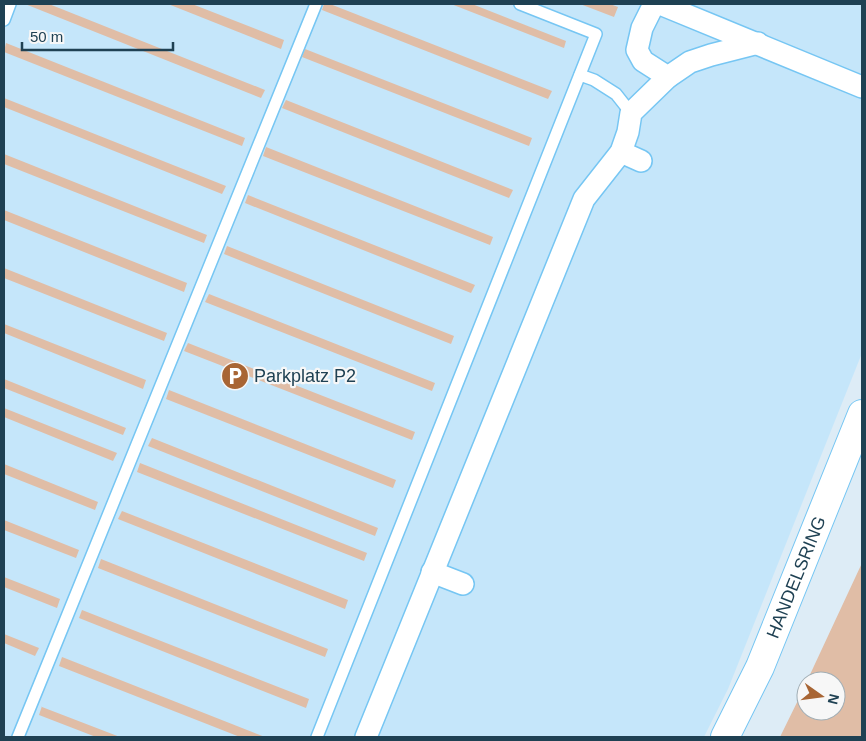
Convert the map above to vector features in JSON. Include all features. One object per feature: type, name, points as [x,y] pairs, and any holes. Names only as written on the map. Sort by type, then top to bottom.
[{"type":"main road","name":"HANDELSRING","points":[[725,737],[760,667],[862,414]]},
{"type":"street","points":[[654,4],[642,28],[636,50],[643,61],[668,77]]},
{"type":"street","points":[[660,4],[862,87]]},
{"type":"street","points":[[366,737],[584,199],[621,152],[628,132],[631,114],[668,77],[690,62],[758,43]]},
{"type":"street","points":[[621,152],[641,162]]},
{"type":"street","points":[[432,572],[463,584]]},
{"type":"lane","points":[[4,20],[10,4]]},
{"type":"lane","points":[[18,737],[316,4]]},
{"type":"lane","points":[[317,737],[596,34],[520,4]]},
{"type":"lane","points":[[580,75],[594,80],[616,94],[631,114]]},
{"type":"shaded area","points":[[4,4],[862,4],[862,353],[728,689],[704,737],[4,737]]},
{"type":"shaded area","points":[[25,4],[49,4],[265,90],[261,98]]},
{"type":"shaded area","points":[[168,4],[192,4],[284,40],[281,49]]},
{"type":"shaded area","points":[[324,4],[330,4],[552,91],[548,99],[322,10]]},
{"type":"shaded area","points":[[451,4],[472,4],[566,41],[564,48]]},
{"type":"shaded area","points":[[580,4],[610,4],[618,7],[614,17]]},
{"type":"shaded area","points":[[6,43],[245,138],[242,146],[4,52]]},
{"type":"shaded area","points":[[305,49],[532,138],[529,146],[302,57]]},
{"type":"shaded area","points":[[4,98],[226,186],[222,194],[4,107]]},
{"type":"shaded area","points":[[286,100],[513,190],[509,198],[282,108]]},
{"type":"shaded area","points":[[266,147],[493,237],[490,245],[263,156]]},
{"type":"shaded area","points":[[4,154],[207,235],[204,243],[4,164]]},
{"type":"shaded area","points":[[248,195],[475,285],[471,293],[245,203]]},
{"type":"shaded area","points":[[4,210],[187,283],[184,292],[4,220]]},
{"type":"shaded area","points":[[227,246],[454,336],[451,344],[224,254]]},
{"type":"shaded area","points":[[4,268],[167,333],[164,341],[4,278]]},
{"type":"shaded area","points":[[209,294],[435,383],[432,391],[205,302]]},
{"type":"shaded area","points":[[4,324],[146,380],[143,389],[4,333]]},
{"type":"shaded area","points":[[188,343],[415,432],[412,440],[184,351]]},
{"type":"shaded area","points":[[4,379],[126,428],[123,435],[4,388]]},
{"type":"shaded area","points":[[169,390],[396,480],[393,488],[166,399]]},
{"type":"shaded area","points":[[4,408],[117,453],[113,461],[4,417]]},
{"type":"shaded area","points":[[152,438],[378,528],[375,536],[148,446]]},
{"type":"shaded area","points":[[140,463],[367,553],[364,561],[137,472]]},
{"type":"shaded area","points":[[4,464],[98,502],[95,510],[4,474]]},
{"type":"shaded area","points":[[122,511],[348,600],[345,609],[118,519]]},
{"type":"shaded area","points":[[4,520],[79,550],[76,558],[4,530]]},
{"type":"shaded area","points":[[101,559],[328,649],[325,657],[98,568]]},
{"type":"shaded area","points":[[862,563],[862,737],[780,737],[796,704],[796,721],[846,721],[846,671],[812,671]]},
{"type":"shaded area","points":[[4,577],[60,599],[57,608],[4,587]]},
{"type":"shaded area","points":[[82,610],[309,699],[306,708],[79,618]]},
{"type":"shaded area","points":[[4,634],[39,648],[35,656],[4,643]]},
{"type":"shaded area","points":[[62,657],[265,737],[240,737],[59,666]]},
{"type":"shaded area","points":[[42,706],[120,737],[96,737],[39,715]]},
{"type":"place","name":"Parkplatz P2","points":[[235,376]]}]
